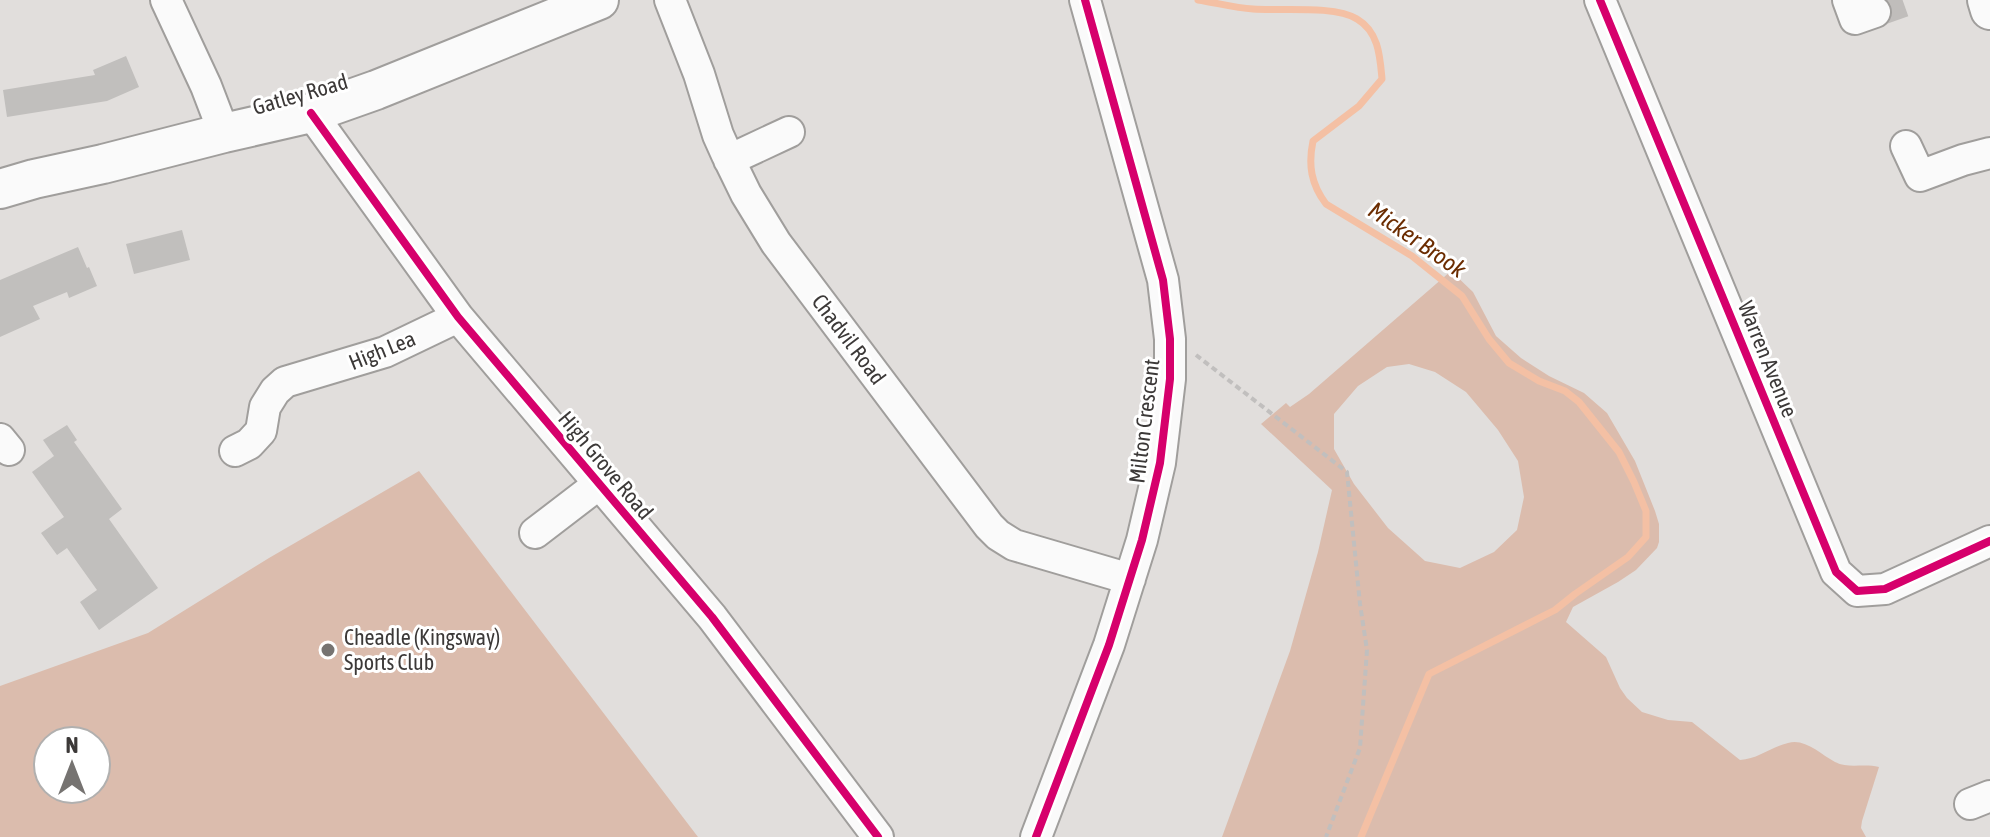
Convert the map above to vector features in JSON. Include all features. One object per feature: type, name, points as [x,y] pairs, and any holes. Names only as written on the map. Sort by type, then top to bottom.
[{"type":"main road","name":"Gatley Road","points":[[0,189],[311,113],[599,0]]},
{"type":"main road","points":[[1987,0],[1990,10]]},
{"type":"street","points":[[166,0],[224,133]]},
{"type":"street","name":"Chadvil Road","points":[[670,0],[699,74],[718,135],[746,194],[776,243],[989,526],[1014,545],[1130,579]]},
{"type":"street","name":"Milton Crescent","points":[[1036,837],[1109,645],[1142,540],[1160,463],[1170,379],[1170,339],[1163,280],[1085,0]]},
{"type":"street","name":"Warren Avenue","points":[[1600,0],[1836,572],[1857,591],[1885,589],[1990,541]]},
{"type":"street","name":"High Grove Road","points":[[311,113],[458,317],[712,617],[878,837]]},
{"type":"street","points":[[729,160],[789,132]]},
{"type":"street","points":[[1906,146],[1920,176],[1990,153]]},
{"type":"street","name":"High Lea","points":[[235,451],[249,444],[261,431],[265,407],[285,382],[385,352],[458,317]]},
{"type":"street","points":[[535,533],[599,484]]},
{"type":"path","points":[[1170,339],[1207,363],[1347,472],[1367,650],[1360,748],[1326,837]]},
{"type":"shaded area","points":[[1451,271],[1473,292],[1496,336],[1521,358],[1584,393],[1607,413],[1635,461],[1655,511],[1659,524],[1657,548],[1636,570],[1573,607],[1566,622],[1606,657],[1620,688],[1642,712],[1668,720],[1692,722],[1740,760],[1794,742],[1806,745],[1840,764],[1879,767],[1862,821],[1861,828],[1866,837],[1222,837],[1290,651],[1332,490],[1261,424],[1286,403],[1290,407]],"holes":[[[1409,364],[1435,372],[1466,392],[1498,430],[1518,461],[1524,497],[1517,530],[1494,552],[1460,568],[1425,561],[1388,528],[1354,484],[1334,449],[1334,414],[1358,386],[1387,367]]]},
{"type":"shaded area","name":"Cheadle (Kingsway) Sports Club","points":[[419,471],[698,837],[0,837],[0,686],[148,633]]},
{"type":"building","points":[[126,56],[139,87],[107,101],[7,117],[3,90],[95,75],[93,70]]},
{"type":"building","points":[[182,230],[190,260],[134,274],[126,244]]},
{"type":"building","points":[[78,247],[97,286],[69,298],[67,292],[33,306],[40,319],[0,337],[0,280]]},
{"type":"building","points":[[67,425],[77,440],[74,442],[122,509],[109,519],[158,588],[99,630],[80,602],[97,590],[67,548],[57,555],[41,533],[64,517],[32,472],[54,456],[43,440]]},
{"type":"waterway","name":"Micker Brook","points":[[1198,0],[1246,8],[1335,12],[1364,24],[1377,46],[1382,79],[1359,106],[1313,141],[1312,174],[1321,197],[1326,204],[1412,256],[1462,296],[1489,339],[1509,363],[1539,381],[1565,391],[1579,402],[1619,452],[1646,511],[1646,537],[1628,557],[1555,610],[1429,674],[1361,837]]},
{"type":"tunnel","points":[[1875,12],[1909,0]]},
{"type":"cycle path","points":[[1036,837],[1109,645],[1142,540],[1160,463],[1170,379],[1170,339],[1163,280],[1085,0]]},
{"type":"cycle path","points":[[1600,0],[1836,572],[1857,591],[1885,589],[1990,541]]},
{"type":"cycle path","points":[[311,113],[458,317],[712,617],[878,837]]},
{"type":"place","name":"Cheadle (Kingsway) Sports Club","points":[[328,650]]}]
